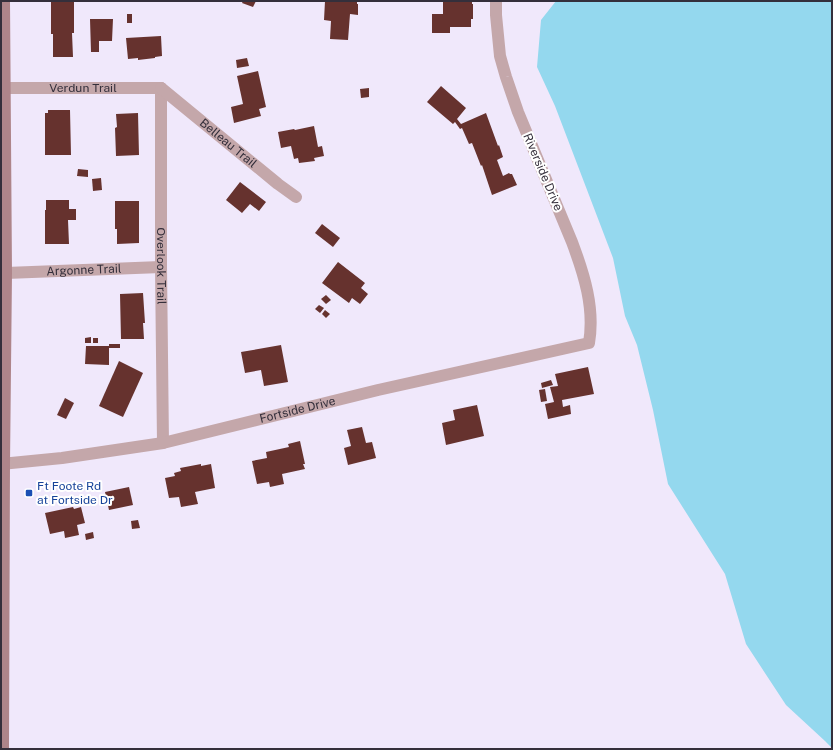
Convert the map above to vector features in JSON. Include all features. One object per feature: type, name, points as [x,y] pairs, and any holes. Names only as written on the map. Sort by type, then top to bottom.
[{"type":"street","points":[[3,749],[2,464],[6,273],[6,88],[4,1]]},
{"type":"street","name":"Riverside Drive","points":[[496,1],[500,56],[506,77],[518,112],[572,242],[587,288],[591,314],[589,343]]},
{"type":"street","name":"Verdun Trail","points":[[6,88],[161,88]]},
{"type":"street","name":"Belleau Trail","points":[[161,88],[296,197]]},
{"type":"street","name":"Overlook Trail","points":[[161,88],[163,443]]},
{"type":"street","name":"Argonne Trail","points":[[6,273],[161,267]]},
{"type":"street","name":"Fortside Drive","points":[[2,464],[62,458],[163,443],[378,390],[589,343]]},
{"type":"water","points":[[556,1],[832,1],[832,748],[786,705],[746,644],[725,574],[668,484],[653,410],[637,345],[625,316],[613,258],[555,106],[537,67],[541,20]]},
{"type":"building","points":[[243,1],[256,1],[253,7],[242,3]]},
{"type":"building","points":[[325,1],[357,1],[358,15],[350,14],[348,40],[330,39],[331,21],[324,20]]},
{"type":"building","points":[[443,1],[472,1],[473,19],[471,19],[471,27],[450,27],[450,33],[432,33],[432,14],[443,14]]},
{"type":"building","points":[[51,2],[74,2],[74,33],[72,33],[73,57],[53,57]]},
{"type":"building","points":[[127,14],[132,14],[132,23],[127,23]]},
{"type":"building","points":[[90,19],[113,19],[112,41],[99,41],[99,52],[91,52]]},
{"type":"building","points":[[161,36],[162,56],[138,60],[138,58],[128,59],[126,38]]},
{"type":"building","points":[[247,58],[249,66],[237,68],[236,60]]},
{"type":"building","points":[[258,71],[266,107],[259,109],[261,116],[234,123],[231,107],[243,104],[237,76]]},
{"type":"building","points":[[441,86],[466,108],[457,119],[461,124],[486,113],[503,157],[497,160],[503,176],[509,173],[512,174],[517,185],[492,195],[482,165],[481,166],[472,143],[469,144],[462,128],[460,129],[455,122],[453,124],[427,102]]},
{"type":"building","points":[[369,88],[369,97],[361,98],[360,89]]},
{"type":"building","points":[[48,110],[70,110],[71,155],[45,155],[45,113],[48,113]]},
{"type":"building","points":[[138,113],[139,155],[116,156],[116,114]]},
{"type":"building","points":[[314,126],[318,147],[322,146],[324,156],[314,158],[315,161],[299,163],[298,158],[294,159],[291,146],[281,148],[278,132]]},
{"type":"building","points":[[78,169],[88,170],[88,177],[77,176]]},
{"type":"building","points":[[101,178],[102,190],[93,191],[92,179]]},
{"type":"building","points":[[240,182],[266,202],[259,211],[250,204],[242,213],[226,200]]},
{"type":"building","points":[[46,200],[69,200],[69,209],[76,209],[76,220],[68,220],[69,244],[45,244]]},
{"type":"building","points":[[115,201],[139,201],[139,243],[117,244],[117,229],[115,229]]},
{"type":"building","points":[[322,224],[340,238],[333,247],[315,233]]},
{"type":"building","points":[[338,262],[365,283],[361,288],[368,294],[360,304],[352,298],[349,303],[322,283]]},
{"type":"building","points":[[143,293],[145,323],[143,323],[144,339],[121,339],[120,294]]},
{"type":"building","points":[[326,295],[331,300],[326,304],[321,299]]},
{"type":"building","points":[[319,305],[324,308],[320,313],[315,309]]},
{"type":"building","points":[[325,310],[330,314],[326,318],[322,314]]},
{"type":"building","points":[[91,337],[91,343],[85,343],[85,338]]},
{"type":"building","points":[[93,338],[98,338],[98,343],[93,343]]},
{"type":"building","points":[[109,344],[120,344],[120,348],[109,348],[109,365],[85,364],[86,346],[109,346]]},
{"type":"building","points":[[281,345],[288,382],[264,386],[261,370],[245,373],[241,352]]},
{"type":"building","points":[[119,361],[143,373],[123,417],[99,406]]},
{"type":"building","points":[[588,367],[594,394],[562,400],[563,407],[570,405],[571,414],[548,419],[545,404],[554,402],[550,387],[558,386],[555,374]]},
{"type":"building","points":[[551,380],[553,385],[542,388],[541,383]]},
{"type":"building","points":[[545,389],[547,401],[541,402],[539,390]]},
{"type":"building","points":[[65,398],[74,403],[66,419],[57,415]]},
{"type":"building","points":[[477,405],[484,436],[446,445],[442,423],[455,420],[453,410]]},
{"type":"building","points":[[362,427],[366,443],[372,442],[376,458],[348,465],[344,448],[351,446],[347,430]]},
{"type":"building","points":[[300,441],[305,469],[282,474],[284,484],[270,487],[269,482],[257,484],[252,461],[267,458],[266,452],[289,447],[288,444]]},
{"type":"building","points":[[201,464],[201,466],[211,464],[215,488],[195,492],[198,504],[181,507],[179,497],[169,498],[165,478],[175,476],[174,473],[181,471],[180,468]]},
{"type":"building","points":[[129,487],[133,505],[109,510],[105,492]]},
{"type":"building","points":[[73,507],[74,509],[81,507],[85,523],[77,525],[79,535],[65,538],[64,531],[50,534],[45,513]]},
{"type":"building","points":[[138,520],[140,528],[132,529],[131,521]]},
{"type":"building","points":[[93,532],[94,538],[86,540],[85,534]]},
{"type":"place","name":"Ft Foote Rd at Fortside Dr","points":[[29,493]]}]
